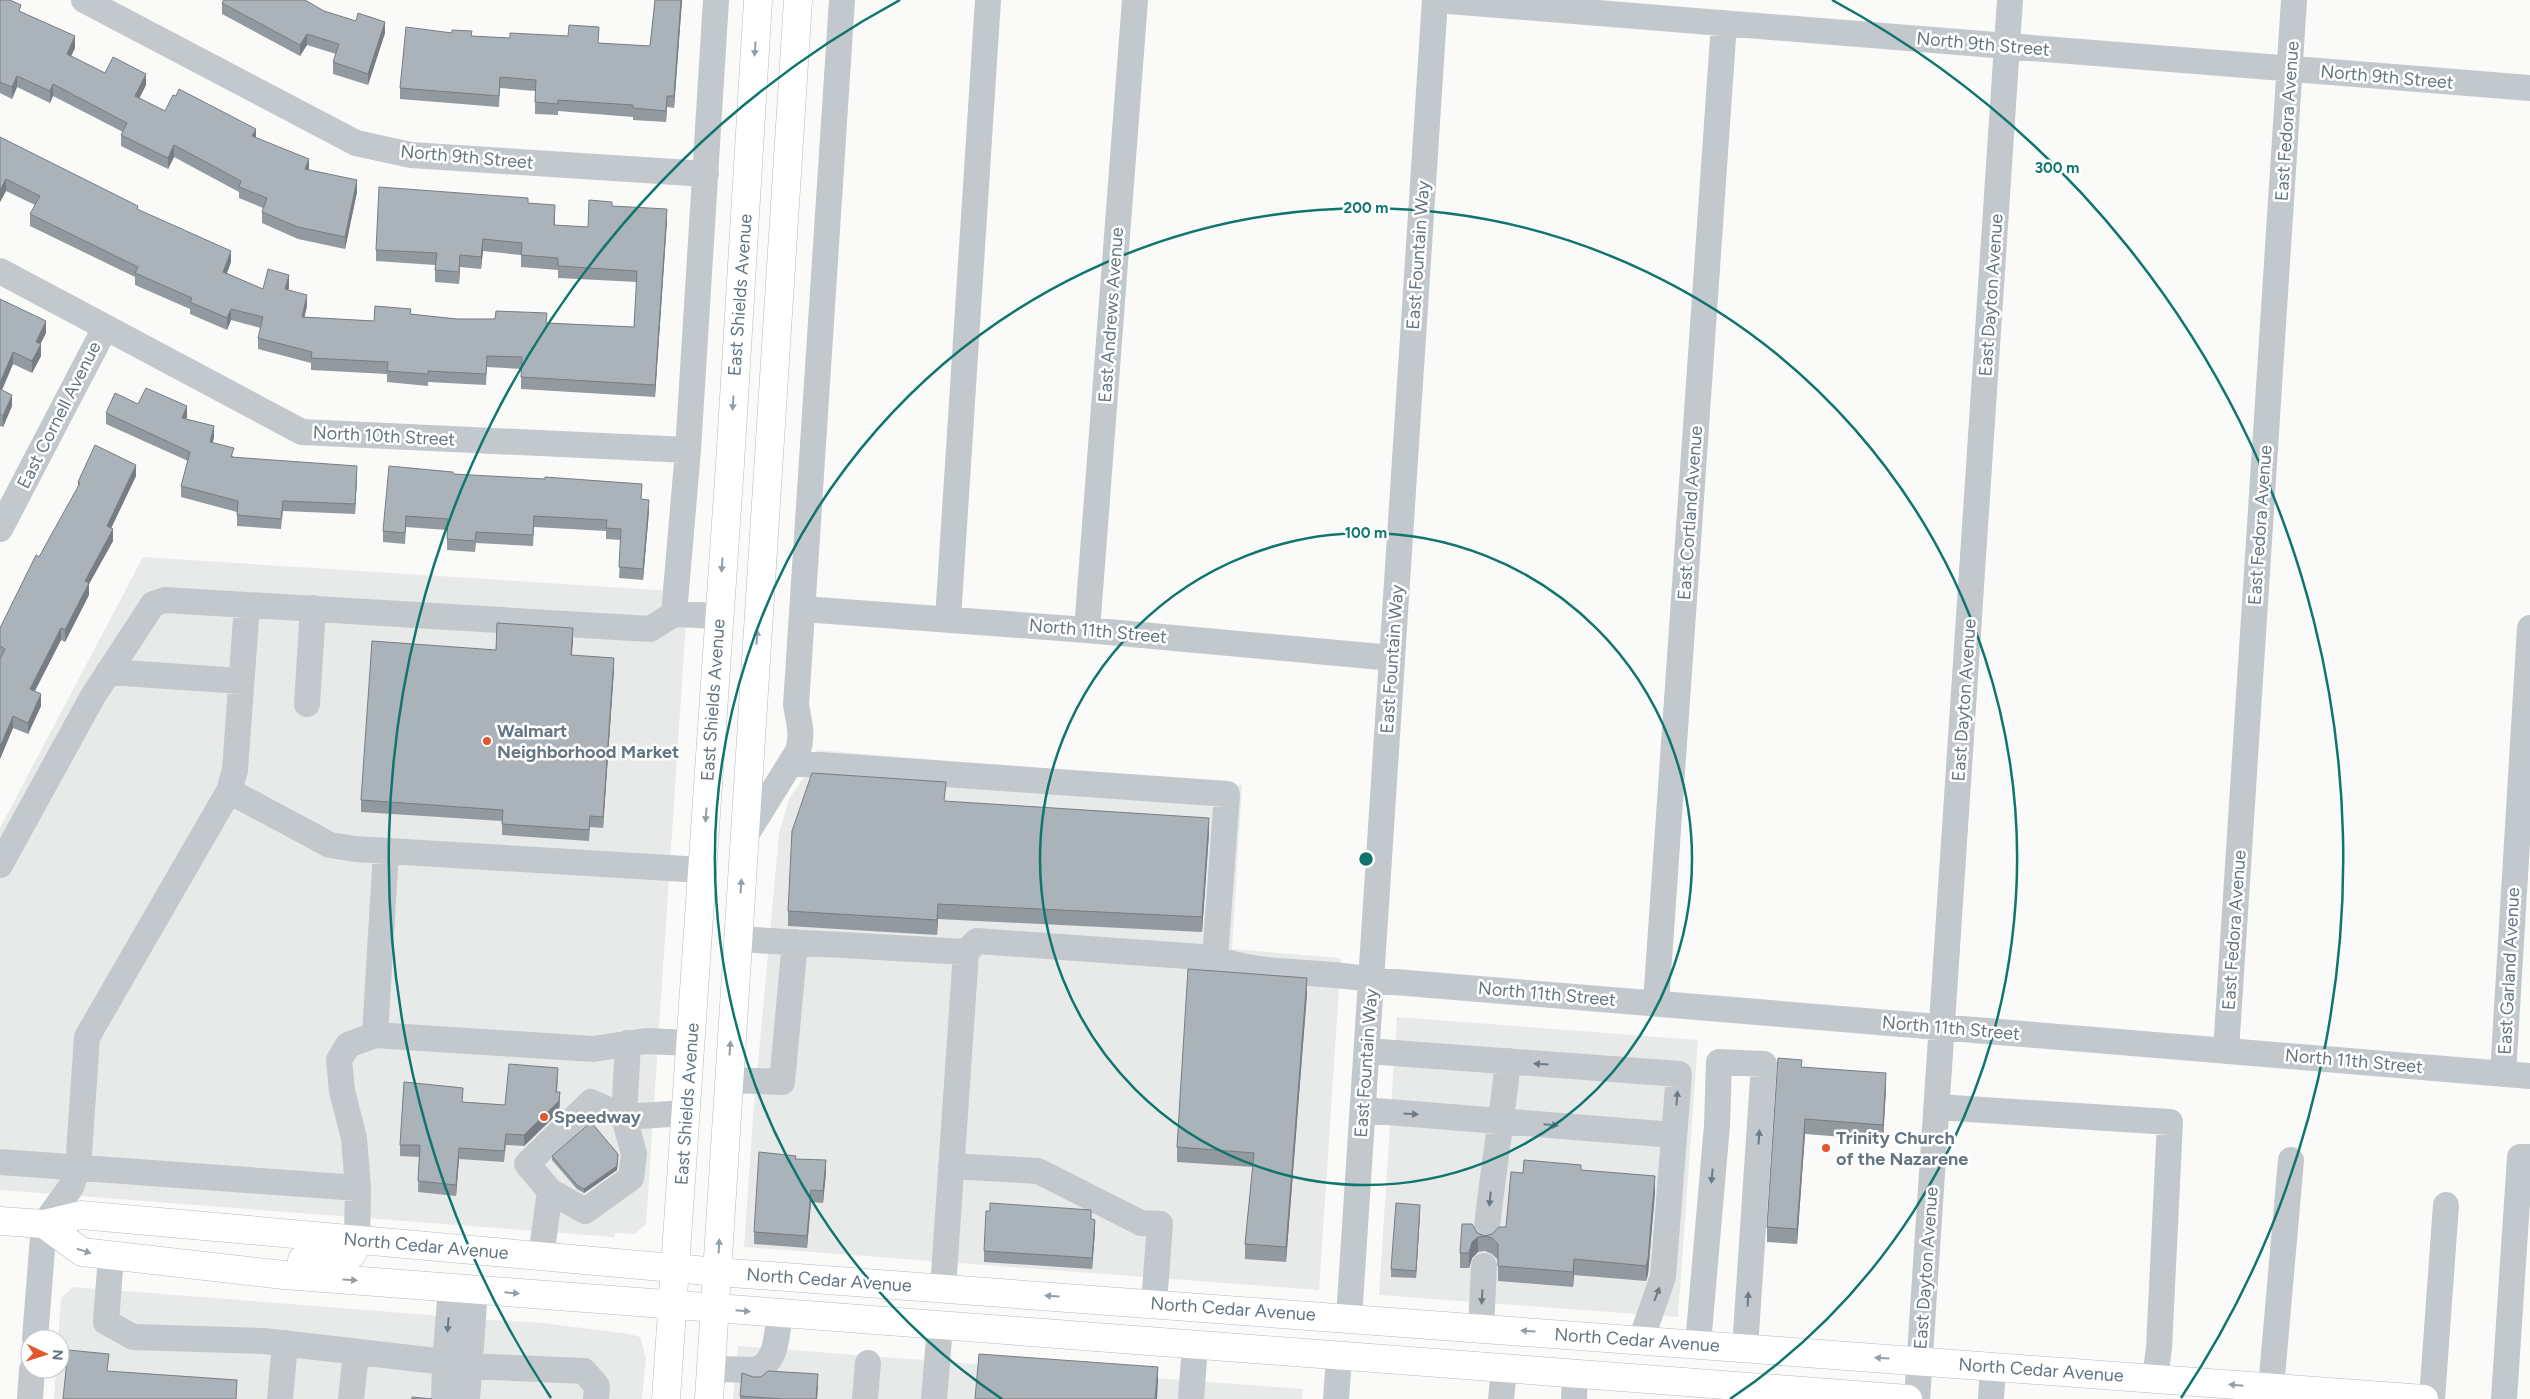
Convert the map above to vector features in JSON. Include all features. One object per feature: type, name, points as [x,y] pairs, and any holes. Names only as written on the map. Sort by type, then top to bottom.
[{"type":"main road","name":"East Shields Avenue","points":[[666,1399],[730,464],[758,0]]},
{"type":"main road","points":[[709,1399],[798,0]]},
{"type":"main road","points":[[730,464],[740,469],[746,478],[749,489],[738,656],[749,760]]},
{"type":"main road","points":[[702,870],[719,888],[718,913],[721,926],[729,935],[737,939]]},
{"type":"main road","name":"North Cedar Avenue","points":[[0,1221],[44,1224],[81,1215],[676,1269],[2424,1399]]},
{"type":"main road","points":[[44,1224],[82,1252],[232,1269],[673,1306],[1504,1370],[1574,1387],[1908,1399]]},
{"type":"main road","points":[[232,1269],[249,1259],[270,1255],[328,1262],[344,1259],[352,1254],[358,1240]]},
{"type":"main road","points":[[940,1326],[947,1317],[958,1312],[1132,1317],[1154,1304]]},
{"type":"main road","points":[[1195,1346],[1220,1331],[1323,1339],[1341,1331],[1349,1318]]},
{"type":"main road","points":[[1339,1357],[1345,1345],[1362,1336],[1461,1342],[1481,1328]]},
{"type":"street","name":"North 9th Street","points":[[84,0],[356,143],[411,155],[706,174]]},
{"type":"street","points":[[674,614],[688,450],[716,0]]},
{"type":"street","points":[[744,838],[791,763],[801,742],[801,729],[796,704],[842,0]]},
{"type":"street","points":[[948,619],[988,0]]},
{"type":"street","name":"East Andrews Avenue","points":[[1087,630],[1135,0]]},
{"type":"street","name":"North 9th Street","points":[[1435,0],[2530,88]]},
{"type":"street","name":"East Fountain Way","points":[[1349,1318],[1435,0]]},
{"type":"street","name":"East Dayton Avenue","points":[[1917,1399],[2010,0]]},
{"type":"street","name":"East Fedora Avenue","points":[[2226,1051],[2294,0]]},
{"type":"street","name":"East Cortland Avenue","points":[[1656,1003],[1724,23]]},
{"type":"street","name":"North 10th Street","points":[[0,271],[302,432],[688,450]]},
{"type":"street","name":"East Cornell Avenue","points":[[0,529],[105,328]]},
{"type":"street","points":[[0,865],[108,672],[153,604],[165,600],[650,629],[674,614],[719,616]]},
{"type":"street","points":[[36,1329],[44,1224],[71,1187],[78,1168],[87,1038],[229,791],[234,770],[247,605]]},
{"type":"street","points":[[307,704],[313,608]]},
{"type":"street","name":"North 11th Street","points":[[803,609],[1087,630],[1392,658]]},
{"type":"street","name":"East Garland Avenue","points":[[2503,1074],[2530,628]]},
{"type":"street","points":[[108,672],[241,682]]},
{"type":"street","points":[[791,763],[1227,794],[1215,958]]},
{"type":"street","points":[[229,791],[330,845],[386,851],[702,870]]},
{"type":"street","points":[[375,1035],[386,851]]},
{"type":"street","points":[[737,939],[966,952],[942,1289]]},
{"type":"street","name":"North 11th Street","points":[[966,952],[977,941],[1215,958],[1234,966],[1347,974],[1371,980],[2530,1076]]},
{"type":"street","points":[[728,1080],[782,1082],[795,942]]},
{"type":"street","points":[[358,1240],[358,1188],[354,1138],[342,1092],[339,1060],[348,1045],[375,1035],[593,1049],[646,1041],[691,1043]]},
{"type":"street","points":[[628,1043],[624,1117],[634,1154],[631,1178],[585,1211],[550,1191],[527,1164],[591,1102],[624,1117],[686,1113]]},
{"type":"street","points":[[1367,1051],[1679,1074],[1663,1277],[1641,1340]]},
{"type":"street","points":[[1486,1236],[1494,1162],[1502,1121],[1508,1061]]},
{"type":"street","points":[[1698,1344],[1717,1125],[1719,1062],[1764,1064],[1745,1348]]},
{"type":"street","points":[[1937,1107],[2170,1122],[2159,1348],[2155,1379]]},
{"type":"street","points":[[1363,1110],[1674,1135]]},
{"type":"street","points":[[2504,1399],[2520,1157],[2530,1157]]},
{"type":"street","points":[[2271,1388],[2290,1160]]},
{"type":"street","points":[[0,1162],[358,1188]]},
{"type":"street","points":[[951,1166],[1038,1171],[1140,1223],[1160,1224],[1154,1304]]},
{"type":"street","points":[[541,1257],[550,1191]]},
{"type":"street","points":[[2432,1399],[2446,1205]]},
{"type":"street","points":[[111,1256],[106,1322],[133,1337],[285,1344],[457,1364],[584,1371],[597,1386],[596,1399]]},
{"type":"street","points":[[1481,1328],[1484,1266]]},
{"type":"street","points":[[444,1399],[457,1364],[463,1289]]},
{"type":"street","points":[[711,1369],[756,1372],[766,1365],[773,1357],[780,1314]]},
{"type":"street","points":[[934,1399],[940,1326]]},
{"type":"street","points":[[280,1399],[285,1344]]},
{"type":"street","points":[[1190,1399],[1195,1346]]},
{"type":"street","points":[[351,1399],[356,1352]]},
{"type":"street","points":[[1336,1399],[1339,1357]]},
{"type":"street","points":[[865,1399],[868,1363]]},
{"type":"street","points":[[457,1364],[467,1399]]},
{"type":"street","points":[[1991,1399],[1993,1366]]},
{"type":"street","points":[[1501,1399],[1504,1370]]},
{"type":"street","points":[[30,1399],[31,1379]]},
{"type":"shaded area","points":[[143,557],[688,592],[646,1224],[635,1234],[615,1233],[614,1237],[0,1190],[0,828]]},
{"type":"shaded area","points":[[816,750],[1242,785],[1232,949],[1341,958],[1319,1290],[744,1247],[753,1118],[779,834],[789,799],[816,758]]},
{"type":"shaded area","points":[[1397,1017],[1698,1040],[1678,1317],[1379,1295]]},
{"type":"shaded area","points":[[73,1287],[440,1317],[543,1323],[629,1334],[640,1337],[646,1358],[642,1399],[54,1399],[55,1379],[70,1379],[70,1329],[59,1329],[61,1298]]},
{"type":"shaded area","points":[[738,1346],[1303,1389],[1302,1399],[733,1399]]},
{"type":"building","points":[[0,0],[10,0],[21,5],[19,11],[75,36],[67,54],[105,73],[113,57],[146,74],[135,96],[165,111],[173,95],[176,96],[179,89],[256,129],[252,136],[309,159],[305,169],[357,180],[345,237],[298,227],[262,212],[267,198],[239,187],[241,181],[174,145],[168,158],[121,135],[127,123],[53,84],[50,91],[17,76],[12,87],[0,82]]},
{"type":"building","points":[[224,0],[305,0],[324,11],[356,21],[358,13],[385,22],[368,74],[333,62],[339,44],[307,34],[300,45],[222,3]]},
{"type":"building","points":[[655,0],[681,0],[674,96],[667,96],[666,111],[633,108],[633,105],[558,100],[558,104],[535,102],[536,80],[500,77],[499,96],[400,88],[406,27],[452,33],[452,30],[472,31],[471,36],[510,38],[510,33],[568,36],[569,25],[599,27],[598,43],[650,46]]},
{"type":"building","points":[[0,137],[138,206],[137,209],[231,251],[223,272],[263,289],[268,269],[289,275],[285,289],[307,295],[302,317],[374,321],[375,306],[411,309],[410,314],[457,319],[495,319],[496,311],[547,313],[546,323],[634,327],[637,271],[558,266],[558,258],[521,255],[522,243],[483,239],[481,257],[460,255],[459,272],[435,270],[437,253],[376,250],[379,187],[528,198],[528,203],[555,205],[554,225],[588,227],[589,200],[612,202],[612,206],[667,209],[655,385],[521,377],[522,357],[487,356],[486,374],[428,371],[428,374],[387,371],[388,362],[311,358],[312,352],[258,338],[263,317],[231,309],[227,318],[190,302],[192,298],[135,273],[138,267],[30,214],[40,196],[6,179],[0,190]]},
{"type":"building","points":[[0,299],[46,321],[36,342],[41,344],[32,361],[13,352],[0,383]]},
{"type":"building","points":[[146,388],[187,406],[182,418],[214,426],[210,442],[234,448],[231,457],[357,466],[355,504],[283,501],[281,519],[237,515],[238,501],[181,486],[190,452],[106,413],[115,393],[138,404]]},
{"type":"building","points":[[0,389],[12,395],[3,416],[0,414]]},
{"type":"building","points":[[95,445],[136,465],[107,526],[113,529],[85,581],[89,583],[65,630],[61,628],[30,689],[41,694],[28,723],[13,716],[0,747],[0,659],[5,649],[0,646],[0,628],[36,555],[39,557],[80,483],[78,482]]},
{"type":"building","points":[[389,466],[453,472],[453,474],[545,479],[545,477],[642,484],[641,499],[649,500],[643,569],[619,567],[621,529],[606,528],[607,520],[534,516],[533,535],[476,532],[475,541],[447,539],[448,519],[406,516],[405,533],[383,531]]},
{"type":"building","name":"Walmart Neighborhood Market","points":[[497,623],[573,628],[571,655],[614,658],[603,817],[590,816],[589,830],[502,824],[503,810],[361,800],[372,641],[496,650]]},
{"type":"building","points":[[812,773],[946,782],[944,801],[1209,818],[1202,917],[938,904],[937,920],[788,911],[792,831]]},
{"type":"building","points":[[1188,969],[1307,978],[1286,1247],[1245,1244],[1254,1153],[1177,1147]]},
{"type":"building","points":[[1778,1058],[1802,1060],[1801,1067],[1886,1073],[1883,1125],[1805,1119],[1797,1229],[1767,1227]]},
{"type":"building","points":[[509,1064],[558,1068],[556,1092],[560,1092],[559,1101],[524,1135],[506,1134],[504,1151],[459,1148],[456,1185],[418,1181],[420,1145],[400,1145],[404,1082],[463,1088],[462,1102],[505,1105]]},
{"type":"building","points":[[591,1122],[618,1154],[617,1166],[584,1189],[577,1185],[552,1156]]},
{"type":"building","points":[[759,1152],[796,1156],[795,1159],[826,1160],[823,1191],[811,1190],[807,1236],[754,1232]]},
{"type":"building","points":[[1524,1160],[1581,1165],[1581,1170],[1655,1176],[1646,1266],[1574,1259],[1573,1272],[1498,1266],[1498,1244],[1492,1238],[1485,1236],[1492,1234],[1499,1227],[1506,1227],[1511,1172],[1523,1173]]},
{"type":"building","points":[[990,1203],[1091,1210],[1091,1219],[1095,1220],[1092,1258],[984,1251],[986,1211],[990,1211]]},
{"type":"building","points":[[1396,1203],[1420,1205],[1416,1271],[1391,1269]]},
{"type":"building","points":[[1462,1224],[1472,1224],[1477,1233],[1485,1236],[1478,1237],[1472,1242],[1469,1253],[1460,1253]]},
{"type":"building","points":[[70,1350],[109,1354],[107,1371],[237,1380],[236,1399],[63,1399],[65,1379],[70,1379]]},
{"type":"building","points":[[979,1354],[1158,1367],[1155,1399],[975,1399]]},
{"type":"building","points":[[768,1371],[818,1374],[816,1399],[740,1396],[742,1373],[753,1377],[761,1377]]},
{"type":"building","points":[[412,1397],[432,1399],[412,1399]]},
{"type":"place","name":"Walmart Neighborhood Market","points":[[487,741]]},
{"type":"place","name":"Speedway","points":[[544,1117]]},
{"type":"place","name":"Trinity Church of the Nazarene","points":[[1826,1148]]}]
